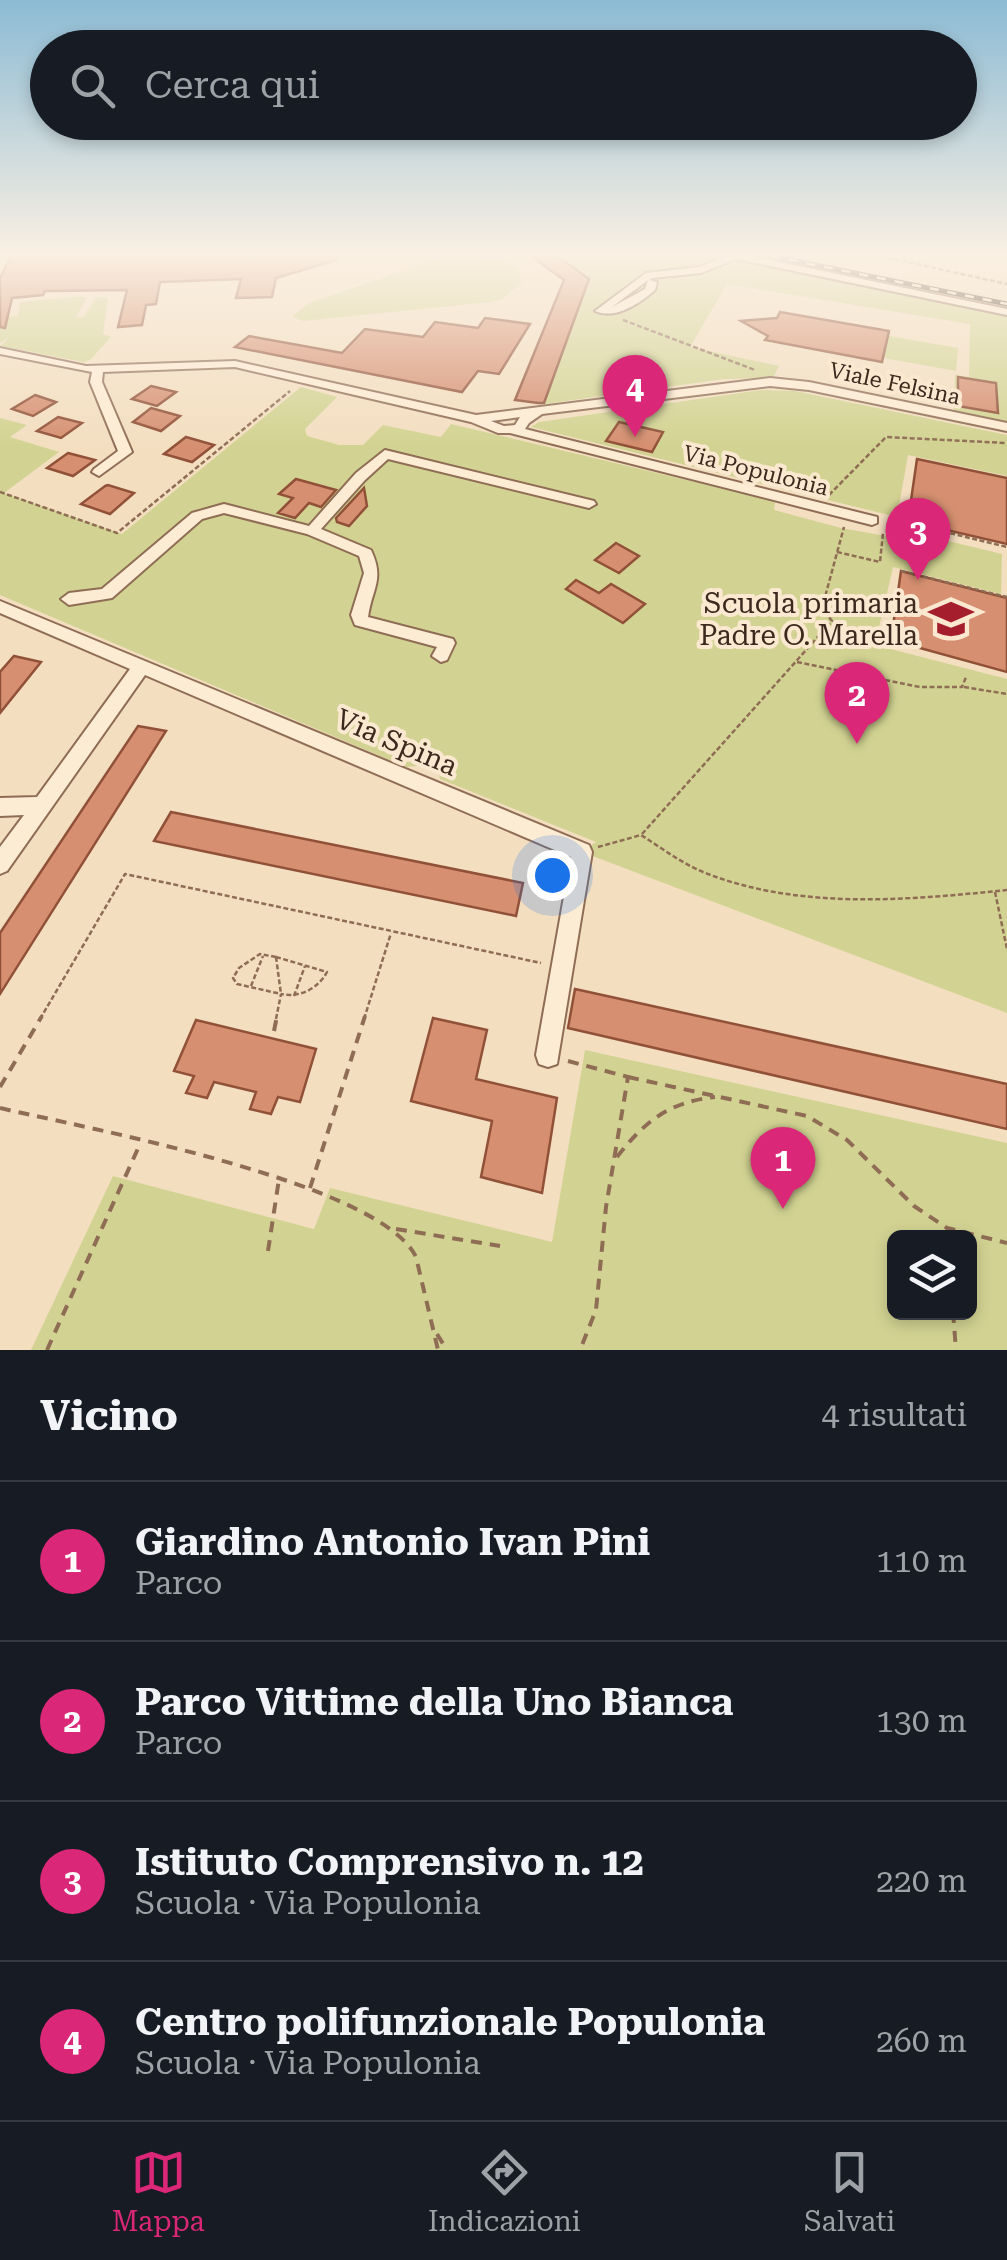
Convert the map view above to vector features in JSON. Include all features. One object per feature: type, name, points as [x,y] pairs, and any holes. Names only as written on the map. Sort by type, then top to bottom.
[{"type":"street","name":"Viale Felsina","points":[[0,351],[98,370],[195,362],[236,364],[492,421],[503,430],[523,419],[720,385],[770,382],[810,386],[1007,427]]},
{"type":"street","points":[[98,370],[96,382],[125,452],[99,472]]},
{"type":"street","name":"Via Populonia","points":[[523,419],[872,520]]},
{"type":"street","points":[[312,530],[384,454],[589,504]]},
{"type":"street","points":[[69,600],[106,594],[197,516],[224,508],[312,530],[366,553],[372,573],[358,615],[361,622],[444,641],[448,643],[441,656]]},
{"type":"street","name":"Via Spina","points":[[0,607],[582,852]]},
{"type":"street","points":[[0,864],[141,667]]},
{"type":"street","points":[[0,807],[41,805]]},
{"type":"street","points":[[548,1055],[582,852]]},
{"type":"path","points":[[620,319],[769,376]]},
{"type":"path","points":[[0,492],[117,533],[298,385]]},
{"type":"path","points":[[827,502],[831,490],[886,438],[1007,443]]},
{"type":"path","points":[[892,519],[1007,548]]},
{"type":"path","points":[[582,852],[640,835],[832,621],[822,608],[844,524]]},
{"type":"path","points":[[837,552],[880,562],[883,533]]},
{"type":"path","points":[[902,571],[1007,597]]},
{"type":"path","points":[[796,662],[920,687],[962,687],[1007,694]]},
{"type":"path","points":[[962,687],[966,676]]},
{"type":"path","points":[[640,835],[706,873],[759,890],[914,900],[1007,890]]},
{"type":"path","points":[[0,1086],[125,874],[562,967]]},
{"type":"path","points":[[995,891],[1007,950]]},
{"type":"path","points":[[310,1189],[391,932]]},
{"type":"path","points":[[260,954],[326,969],[326,978],[293,998],[237,984],[234,973],[260,954]]},
{"type":"path","points":[[251,987],[264,955]]},
{"type":"path","points":[[274,1031],[284,980],[276,958]]},
{"type":"path","points":[[293,998],[305,965]]},
{"type":"path","points":[[548,1055],[628,1077],[807,1116],[847,1140],[914,1206],[946,1228],[1007,1242]]},
{"type":"path","points":[[580,1350],[596,1310],[606,1207],[628,1077]]},
{"type":"path","points":[[616,1158],[645,1122],[668,1105],[720,1097]]},
{"type":"path","points":[[0,1108],[280,1177],[394,1229],[500,1246]]},
{"type":"path","points":[[47,1350],[141,1142]]},
{"type":"path","points":[[268,1251],[280,1177]]},
{"type":"path","points":[[394,1229],[411,1246],[438,1350]]},
{"type":"path","points":[[954,1320],[956,1350]]},
{"type":"path","points":[[434,1330],[447,1350]]},
{"type":"green space","points":[[0,319],[105,319],[103,334],[111,337],[84,362],[1,346],[8,338],[0,343]]},
{"type":"green space","points":[[575,319],[706,319],[690,347],[779,366],[773,378],[724,379],[544,404]]},
{"type":"green space","points":[[940,319],[1007,319],[1007,426],[954,415],[955,375],[969,377],[970,324]]},
{"type":"green space","points":[[889,336],[958,348],[956,371],[884,358],[884,343]]},
{"type":"green space","points":[[301,387],[337,397],[305,429],[307,436],[339,445],[363,445],[383,425],[441,437],[451,424],[775,501],[774,510],[841,528],[892,537],[894,528],[1002,554],[1001,594],[893,567],[875,645],[1007,679],[1007,1013],[582,852],[596,842],[440,779],[438,771],[426,765],[406,767],[0,595],[0,418],[27,425],[10,437],[59,452],[4,493],[122,534]]},
{"type":"green space","points":[[761,390],[795,391],[1007,435],[1007,476],[908,455],[897,517],[531,427],[539,422]]},
{"type":"green space","points":[[585,1050],[1007,1143],[1007,1350],[31,1350],[113,1176],[314,1229],[330,1188],[552,1242]]},
{"type":"building","points":[[120,319],[143,319],[142,325],[118,327]]},
{"type":"building","points":[[484,319],[530,324],[499,374],[478,371],[462,392],[235,347],[249,336],[342,353],[365,329],[423,337],[435,322],[478,328]]},
{"type":"building","points":[[548,319],[574,319],[544,403],[515,400]]},
{"type":"building","points":[[820,319],[889,331],[882,362],[765,340],[768,336],[741,321]]},
{"type":"building","points":[[958,377],[996,383],[998,413],[958,406]]},
{"type":"building","points":[[151,386],[176,392],[157,406],[132,399]]},
{"type":"building","points":[[35,395],[56,402],[33,416],[12,409]]},
{"type":"building","points":[[151,408],[180,416],[161,431],[133,422]]},
{"type":"building","points":[[58,417],[82,423],[61,438],[37,431]]},
{"type":"building","points":[[619,422],[663,432],[652,452],[606,441]]},
{"type":"building","points":[[186,437],[214,445],[192,462],[164,454]]},
{"type":"building","points":[[68,453],[95,460],[73,476],[47,468]]},
{"type":"building","points":[[917,459],[1007,478],[1007,544],[908,521]]},
{"type":"building","points":[[296,479],[336,490],[321,507],[309,503],[295,518],[278,513],[293,498],[279,494]]},
{"type":"building","points":[[105,486],[134,493],[110,514],[81,504]]},
{"type":"building","points":[[364,488],[367,506],[349,526],[337,522],[336,518]]},
{"type":"building","points":[[616,543],[639,556],[619,573],[595,560]]},
{"type":"building","name":"Scuola primaria Padre O. Marella","points":[[901,571],[1007,598],[1007,672],[891,640]]},
{"type":"building","points":[[576,580],[599,593],[611,584],[645,604],[623,623],[566,589]]},
{"type":"building","points":[[14,656],[41,662],[0,713],[0,672]]},
{"type":"building","points":[[138,726],[166,731],[0,994],[0,933]]},
{"type":"building","points":[[171,812],[523,883],[516,916],[154,841]]},
{"type":"building","points":[[575,989],[1007,1084],[1007,1129],[568,1028]]},
{"type":"building","points":[[433,1018],[487,1030],[476,1079],[557,1098],[542,1193],[481,1177],[492,1121],[411,1101]]},
{"type":"building","points":[[196,1020],[316,1049],[300,1102],[278,1097],[271,1114],[250,1109],[256,1092],[214,1082],[207,1098],[186,1093],[194,1076],[174,1071]]},
{"type":"place","name":"Centro polifunzionale Populonia","points":[[635,437]]},
{"type":"place","name":"Istituto Comprensivo n. 12","points":[[918,580]]},
{"type":"place","name":"Scuola primaria Padre O. Marella","points":[[951,619]]},
{"type":"place","name":"Parco Vittime della Uno Bianca","points":[[857,744]]},
{"type":"place","name":"Giardino Antonio Ivan Pini","points":[[783,1209]]}]
